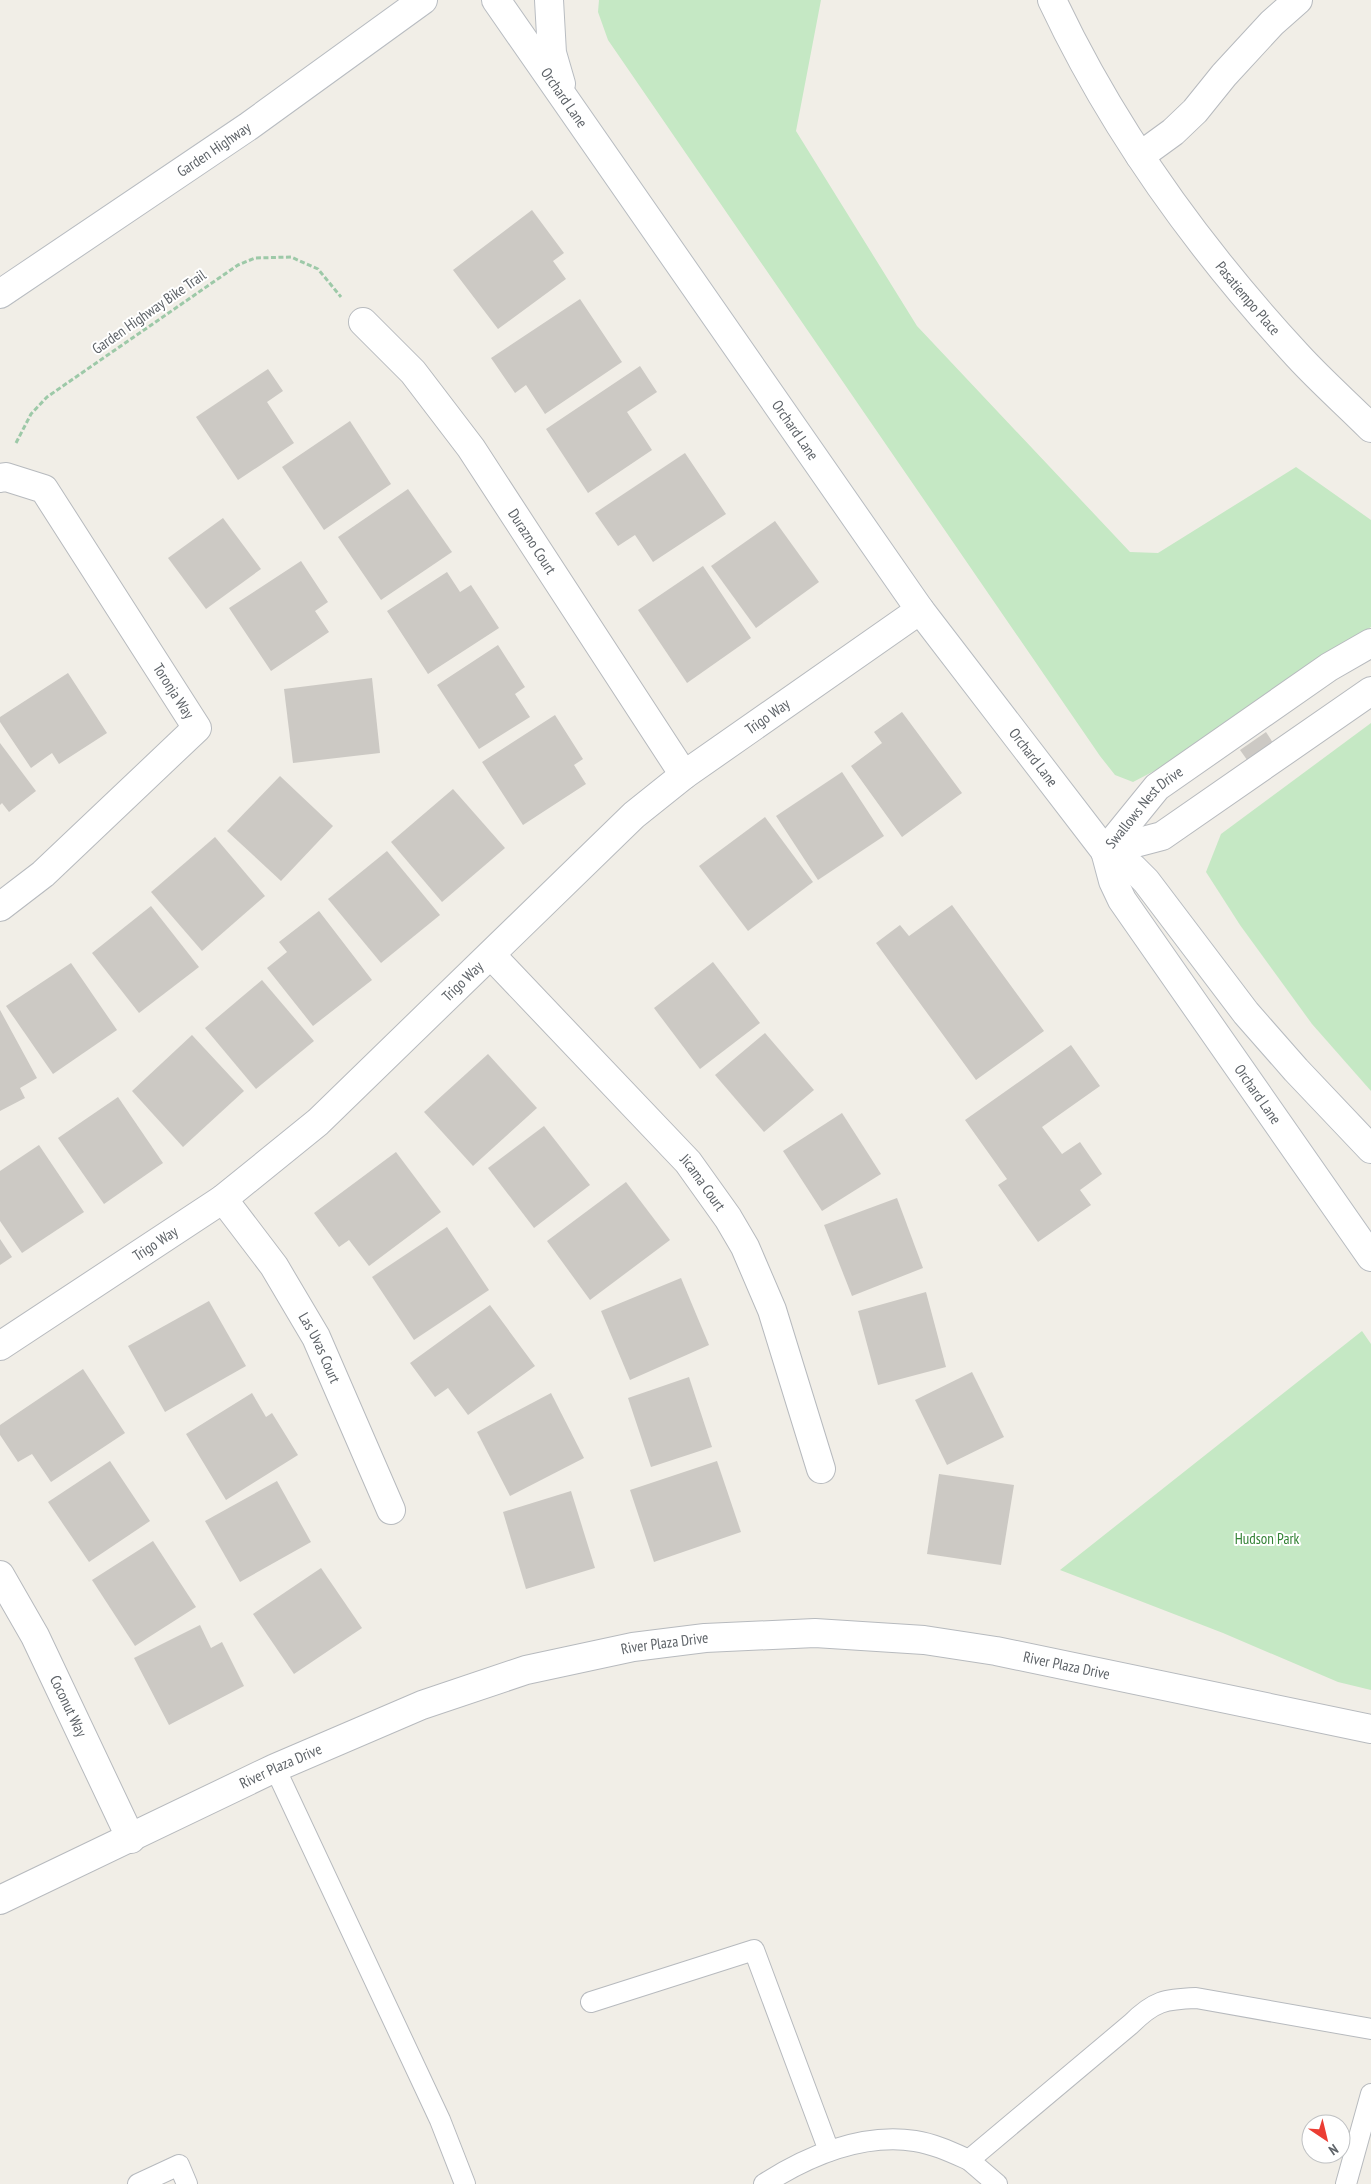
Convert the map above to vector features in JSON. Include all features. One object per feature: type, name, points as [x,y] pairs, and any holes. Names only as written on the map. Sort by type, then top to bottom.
[{"type":"street","name":"Garden Highway","points":[[0,294],[249,126],[422,0]]},
{"type":"street","name":"Orchard Lane","points":[[496,0],[920,610],[1105,851],[1133,868],[1146,881],[1246,1013],[1296,1070],[1371,1148]]},
{"type":"street","points":[[549,0],[552,53],[566,102]]},
{"type":"street","name":"Pasatiempo Place","points":[[1052,0],[1071,41],[1140,156],[1226,273],[1299,357],[1371,428]]},
{"type":"street","points":[[1140,156],[1173,132],[1272,23],[1298,0]]},
{"type":"street","name":"Durazno Court","points":[[362,322],[413,372],[471,448],[684,774]]},
{"type":"street","name":"Toronja Way","points":[[0,907],[43,874],[197,728],[44,489],[3,478]]},
{"type":"street","name":"Trigo Way","points":[[0,1346],[223,1200],[318,1122],[634,815],[684,774],[920,610]]},
{"type":"street","name":"Swallows Nest Drive","points":[[1105,851],[1157,787],[1329,668],[1371,643]]},
{"type":"street","name":"Swallows Nest Drive","points":[[1105,851],[1162,836],[1371,692]]},
{"type":"street","name":"Orchard Lane","points":[[1105,851],[1113,881],[1122,900],[1371,1257]]},
{"type":"street","name":"Jicama Court","points":[[491,955],[688,1162],[728,1218],[745,1247],[772,1310],[821,1469]]},
{"type":"street","name":"Las Uvas Court","points":[[223,1200],[274,1266],[316,1337],[391,1510]]},
{"type":"street","name":"Coconut Way","points":[[0,1575],[35,1636],[131,1839]]},
{"type":"street","name":"River Plaza Drive","points":[[0,1900],[131,1839],[275,1768],[422,1705],[526,1670],[633,1647],[696,1639],[815,1633],[924,1640],[996,1651],[1371,1729]]},
{"type":"lane","points":[[275,1768],[440,2120],[465,2184]]},
{"type":"lane","points":[[591,2002],[754,1950],[829,2150]]},
{"type":"lane","points":[[969,2160],[1144,2012],[1168,1999],[1196,1998],[1371,2029]]},
{"type":"lane","points":[[1346,2184],[1371,2094]]},
{"type":"lane","points":[[764,2184],[829,2150],[871,2140],[914,2141],[942,2148],[969,2160],[997,2184]]},
{"type":"lane","points":[[138,2184],[179,2165],[187,2184]]},
{"type":"path","name":"Garden Highway Bike Trail","points":[[13,449],[31,414],[46,397],[238,266],[255,258],[291,257],[318,269],[326,278]]},
{"type":"green space","points":[[599,0],[821,0],[796,131],[917,326],[1130,552],[1158,553],[1296,467],[1371,520],[1371,627],[1158,769],[1133,782],[1115,775],[1100,756],[608,40],[598,12]]},
{"type":"green space","points":[[1371,723],[1371,1091],[1312,1024],[1240,925],[1206,872],[1221,834]]},
{"type":"green space","name":"Hudson Park","points":[[1362,1331],[1371,1344],[1371,1690],[1338,1682],[1223,1633],[1060,1570]]},
{"type":"building","points":[[532,210],[564,253],[553,261],[566,279],[498,329],[453,270]]},
{"type":"building","points":[[580,299],[622,362],[545,414],[526,385],[515,393],[491,358]]},
{"type":"building","points":[[640,366],[657,392],[627,412],[652,450],[588,493],[546,429]]},
{"type":"building","points":[[268,369],[283,391],[267,402],[294,443],[238,480],[196,417]]},
{"type":"building","points":[[350,421],[391,484],[324,530],[282,467]]},
{"type":"building","points":[[685,453],[726,514],[653,562],[635,535],[618,546],[595,513]]},
{"type":"building","points":[[408,489],[452,552],[381,600],[338,537]]},
{"type":"building","points":[[223,518],[261,569],[206,609],[168,558]]},
{"type":"building","points":[[775,521],[819,582],[756,628],[711,566]]},
{"type":"building","points":[[301,561],[328,602],[315,611],[329,632],[271,671],[229,608]]},
{"type":"building","points":[[703,566],[751,638],[687,683],[638,610]]},
{"type":"building","points":[[447,572],[460,592],[471,585],[499,628],[428,674],[387,611]]},
{"type":"building","points":[[498,645],[525,687],[515,694],[530,717],[479,749],[437,685]]},
{"type":"building","points":[[68,673],[107,733],[59,764],[52,753],[31,768],[0,722],[0,717]]},
{"type":"building","points":[[372,678],[380,753],[293,763],[284,689]]},
{"type":"building","points":[[902,712],[962,793],[902,837],[851,766],[882,743],[874,732]]},
{"type":"building","points":[[555,715],[583,759],[574,765],[586,784],[523,825],[482,762]]},
{"type":"building","points":[[1266,732],[1275,746],[1250,764],[1240,750]]},
{"type":"building","points":[[0,743],[36,791],[9,812],[2,803],[0,805]]},
{"type":"building","points":[[842,772],[884,836],[818,880],[776,816]]},
{"type":"building","points":[[280,776],[333,826],[281,881],[227,831]]},
{"type":"building","points":[[453,789],[505,848],[442,902],[391,842]]},
{"type":"building","points":[[765,817],[813,882],[748,931],[699,866]]},
{"type":"building","points":[[215,837],[265,896],[202,951],[151,892]]},
{"type":"building","points":[[387,851],[440,915],[381,963],[328,899]]},
{"type":"building","points":[[952,905],[1044,1031],[976,1080],[876,943],[900,925],[909,936]]},
{"type":"building","points":[[151,906],[199,967],[139,1013],[92,953]]},
{"type":"building","points":[[319,911],[372,980],[313,1026],[267,968],[287,952],[279,942]]},
{"type":"building","points":[[713,962],[760,1023],[700,1069],[654,1008]]},
{"type":"building","points":[[71,963],[117,1030],[53,1074],[6,1006]]},
{"type":"building","points":[[262,980],[314,1041],[256,1089],[205,1028]]},
{"type":"building","points":[[0,1010],[37,1078],[20,1088],[25,1098],[0,1111]]},
{"type":"building","points":[[765,1033],[814,1090],[764,1132],[715,1075]]},
{"type":"building","points":[[192,1035],[244,1091],[183,1147],[132,1091]]},
{"type":"building","points":[[1071,1045],[1100,1086],[1042,1127],[1062,1154],[1080,1142],[1102,1174],[1080,1190],[1091,1205],[1038,1242],[998,1185],[1007,1179],[965,1120]]},
{"type":"building","points":[[488,1054],[537,1108],[473,1166],[424,1112]]},
{"type":"building","points":[[118,1097],[163,1163],[104,1204],[58,1138]]},
{"type":"building","points":[[842,1113],[881,1174],[822,1211],[783,1151]]},
{"type":"building","points":[[544,1126],[590,1185],[534,1228],[488,1168]]},
{"type":"building","points":[[39,1145],[84,1212],[22,1253],[0,1221],[0,1171]]},
{"type":"building","points":[[396,1152],[441,1212],[369,1266],[349,1240],[339,1247],[314,1213]]},
{"type":"building","points":[[626,1182],[670,1240],[590,1300],[547,1241]]},
{"type":"building","points":[[897,1198],[923,1268],[852,1296],[824,1225]]},
{"type":"building","points":[[447,1227],[489,1290],[414,1340],[372,1277]]},
{"type":"building","points":[[0,1239],[12,1257],[0,1265]]},
{"type":"building","points":[[681,1278],[709,1345],[630,1380],[601,1311]]},
{"type":"building","points":[[926,1292],[946,1367],[878,1385],[858,1311]]},
{"type":"building","points":[[209,1301],[246,1366],[165,1412],[128,1346]]},
{"type":"building","points":[[490,1305],[535,1366],[468,1415],[448,1388],[435,1397],[410,1363]]},
{"type":"building","points":[[83,1369],[125,1433],[51,1482],[32,1454],[18,1462],[0,1435],[0,1425]]},
{"type":"building","points":[[972,1372],[1004,1437],[947,1465],[915,1400]]},
{"type":"building","points":[[689,1377],[712,1447],[651,1467],[628,1398]]},
{"type":"building","points":[[252,1393],[266,1417],[272,1413],[298,1455],[226,1500],[186,1434]]},
{"type":"building","points":[[551,1393],[584,1458],[510,1496],[477,1432]]},
{"type":"building","points":[[110,1461],[150,1521],[89,1562],[48,1502]]},
{"type":"building","points":[[717,1461],[741,1532],[654,1562],[630,1490]]},
{"type":"building","points":[[939,1474],[1014,1485],[1001,1565],[927,1554]]},
{"type":"building","points":[[277,1481],[311,1542],[240,1582],[205,1521]]},
{"type":"building","points":[[571,1491],[595,1568],[526,1589],[503,1512]]},
{"type":"building","points":[[153,1541],[196,1607],[135,1646],[92,1580]]},
{"type":"building","points":[[321,1568],[362,1628],[294,1674],[253,1614]]},
{"type":"building","points":[[200,1625],[211,1648],[222,1642],[244,1686],[169,1725],[134,1658]]}]
